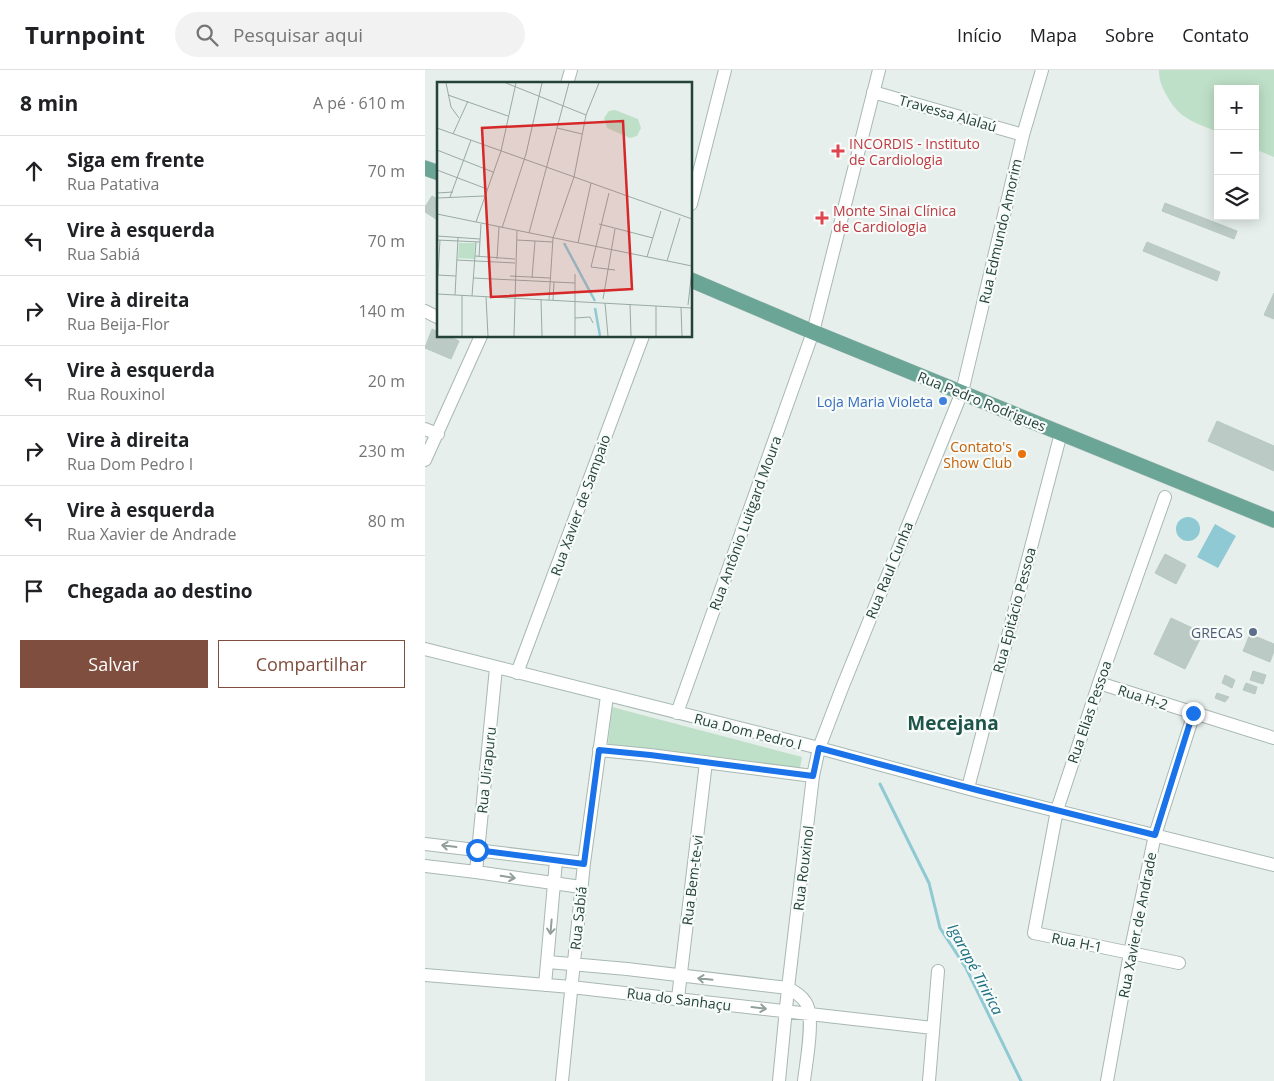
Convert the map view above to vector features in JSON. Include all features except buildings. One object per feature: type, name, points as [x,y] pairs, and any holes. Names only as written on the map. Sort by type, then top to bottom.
[{"type":"main road","points":[[425,168],[437,172]]},
{"type":"main road","name":"Rua Pedro Rodrigues","points":[[693,281],[813,332],[1274,520]]},
{"type":"street","points":[[693,196],[725,70]]},
{"type":"street","name":"Rua Antônio Luitgard Moura","points":[[677,713],[813,332],[879,70]]},
{"type":"street","name":"Rua Edmundo Amorim","points":[[962,392],[1023,135],[1041,70]]},
{"type":"street","name":"Travessa Alalaú","points":[[873,92],[1023,135]]},
{"type":"street","points":[[425,311],[437,317]]},
{"type":"street","points":[[425,460],[479,338]]},
{"type":"street","name":"Rua Xavier de Sampaio","points":[[517,673],[642,338]]},
{"type":"street","name":"Rua Raul Cunha","points":[[819,748],[845,678],[962,392]]},
{"type":"street","points":[[425,428],[438,434]]},
{"type":"street","name":"Rua Epitácio Pessoa","points":[[968,788],[1061,433]]},
{"type":"street","name":"Rua Elias Pessoa","points":[[1034,933],[1057,810],[1099,683],[1165,497]]},
{"type":"street","name":"Rua Dom Pedro I","points":[[425,649],[1274,865]]},
{"type":"street","name":"Rua Uirapuru","points":[[476,872],[496,668]]},
{"type":"street","name":"Rua H-2","points":[[1099,683],[1274,738]]},
{"type":"street","name":"Rua Sabiá","points":[[562,1081],[581,887],[607,696]]},
{"type":"street","name":"Rua Xavier de Andrade","points":[[1107,1081],[1130,952],[1155,835],[1193,713]]},
{"type":"street","name":"Rua Rouxinol","points":[[779,1081],[813,776],[819,748]]},
{"type":"street","points":[[599,750],[813,776]]},
{"type":"street","name":"Rua Bem-te-vi","points":[[678,998],[706,762]]},
{"type":"street","points":[[425,844],[584,864]]},
{"type":"street","name":"Rua Sabiá","points":[[545,985],[557,860]]},
{"type":"street","points":[[425,866],[581,887]]},
{"type":"street","name":"Rua H-1","points":[[1034,933],[1179,963]]},
{"type":"street","name":"Rua do Sanhaçu","points":[[548,962],[627,969],[788,988]]},
{"type":"street","points":[[929,1081],[938,971]]},
{"type":"street","name":"Rua do Sanhaçu","points":[[425,975],[571,986],[933,1028]]},
{"type":"street","points":[[788,988],[807,1003],[811,1015],[804,1081]]},
{"type":"green space","points":[[1159,70],[1274,70],[1274,157],[1259,151],[1259,85],[1214,85],[1214,130],[1189,119],[1177,110],[1162,87]]},
{"type":"green space","points":[[612,707],[802,757],[800,768],[608,744]]},
{"type":"water","points":[[1188,517],[1197,520],[1200,529],[1197,538],[1188,541],[1179,538],[1176,529],[1179,520]]},
{"type":"water","points":[[1215,524],[1236,536],[1218,568],[1197,557]]},
{"type":"waterway","name":"Igarapé Tiririca","points":[[880,784],[929,883],[940,928],[966,968],[1021,1081]]},
{"type":"place","name":"INCORDIS - Instituto de Cardiologia","points":[[838,151]]},
{"type":"place","name":"Monte Sinai Clínica de Cardiologia","points":[[822,218]]},
{"type":"place","name":"Loja Maria Violeta","points":[[943,401]]},
{"type":"place","name":"Contato's Show Club","points":[[1022,454]]},
{"type":"place","name":"GRECAS","points":[[1253,632]]},
{"type":"district","name":"Mecejana","points":[[953,723]]},
{"type":"route","points":[[477,850],[584,864],[599,750],[813,776],[819,748],[1155,835],[1193,713]]}]
